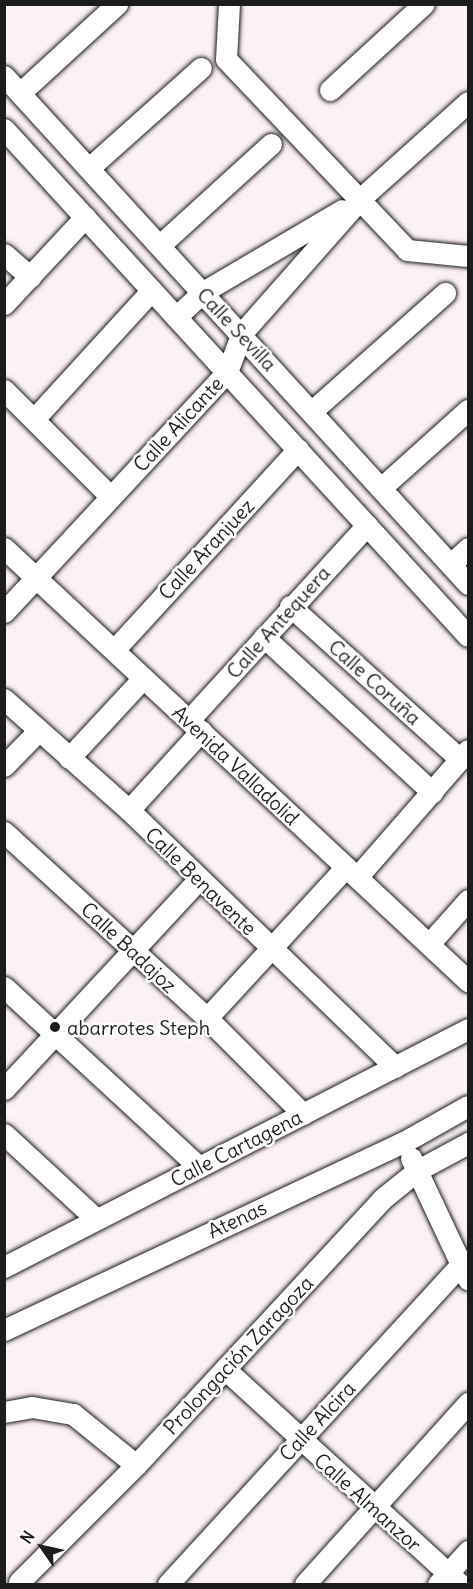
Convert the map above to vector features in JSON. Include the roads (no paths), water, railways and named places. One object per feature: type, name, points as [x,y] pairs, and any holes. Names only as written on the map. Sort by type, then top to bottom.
[{"type":"street","points":[[20,93],[117,4]]},
{"type":"street","points":[[229,4],[226,59],[408,250],[468,256]]},
{"type":"street","points":[[330,90],[424,4]]},
{"type":"street","points":[[89,168],[201,68]]},
{"type":"street","name":"Calle Sevilla","points":[[4,76],[242,333],[468,584]]},
{"type":"street","name":"Calle Alicante","points":[[4,612],[227,372],[242,333],[360,199],[468,102]]},
{"type":"street","name":"Calle Sevilla","points":[[4,129],[468,636]]},
{"type":"street","points":[[160,245],[272,144]]},
{"type":"street","name":"Calle Alicante","points":[[176,317],[203,292],[360,199]]},
{"type":"street","points":[[4,304],[85,217]]},
{"type":"street","points":[[4,254],[30,277]]},
{"type":"street","points":[[35,418],[152,290]]},
{"type":"street","points":[[312,411],[445,293]]},
{"type":"street","points":[[4,390],[35,418],[110,496]]},
{"type":"street","points":[[381,488],[468,410]]},
{"type":"street","name":"Calle Aranjuez","points":[[115,649],[298,449]]},
{"type":"street","name":"Calle Antequera","points":[[129,810],[264,637],[290,606],[367,525]]},
{"type":"street","name":"Avenida Valladolid","points":[[4,548],[115,649],[143,678],[468,981]]},
{"type":"street","points":[[451,564],[468,548]]},
{"type":"street","name":"Calle Coruña","points":[[290,606],[464,754]]},
{"type":"street","points":[[264,637],[432,792]]},
{"type":"street","points":[[69,758],[143,678]]},
{"type":"street","name":"Calle Benavente","points":[[4,699],[129,810],[198,880],[395,1067]]},
{"type":"street","points":[[4,766],[39,730]]},
{"type":"street","points":[[207,1018],[271,948],[432,792],[464,754]]},
{"type":"street","name":"Calle Badajoz","points":[[4,832],[207,1018],[303,1114]]},
{"type":"street","points":[[4,1089],[198,880]]},
{"type":"street","points":[[429,944],[468,900]]},
{"type":"street","points":[[4,987],[199,1167]]},
{"type":"street","name":"Calle Cartagena","points":[[4,1267],[468,1029]]},
{"type":"street","name":"Atenas","points":[[4,1330],[404,1142],[468,1106]]},
{"type":"street","points":[[4,1134],[96,1219]]},
{"type":"street","points":[[404,1142],[466,1268]]},
{"type":"street","name":"Prolongación Zaragoza","points":[[16,1579],[136,1465],[382,1198],[418,1170],[468,1143]]},
{"type":"street","name":"Calle Alcira","points":[[168,1584],[300,1439],[466,1268]]},
{"type":"street","name":"Calle Almanzor","points":[[225,1369],[449,1581]]},
{"type":"street","points":[[307,1584],[468,1403]]},
{"type":"street","points":[[4,1412],[32,1407],[74,1414],[136,1465]]},
{"type":"street","points":[[449,1581],[468,1551]]},
{"type":"place","name":"abarrotes Steph","points":[[55,1027]]}]
